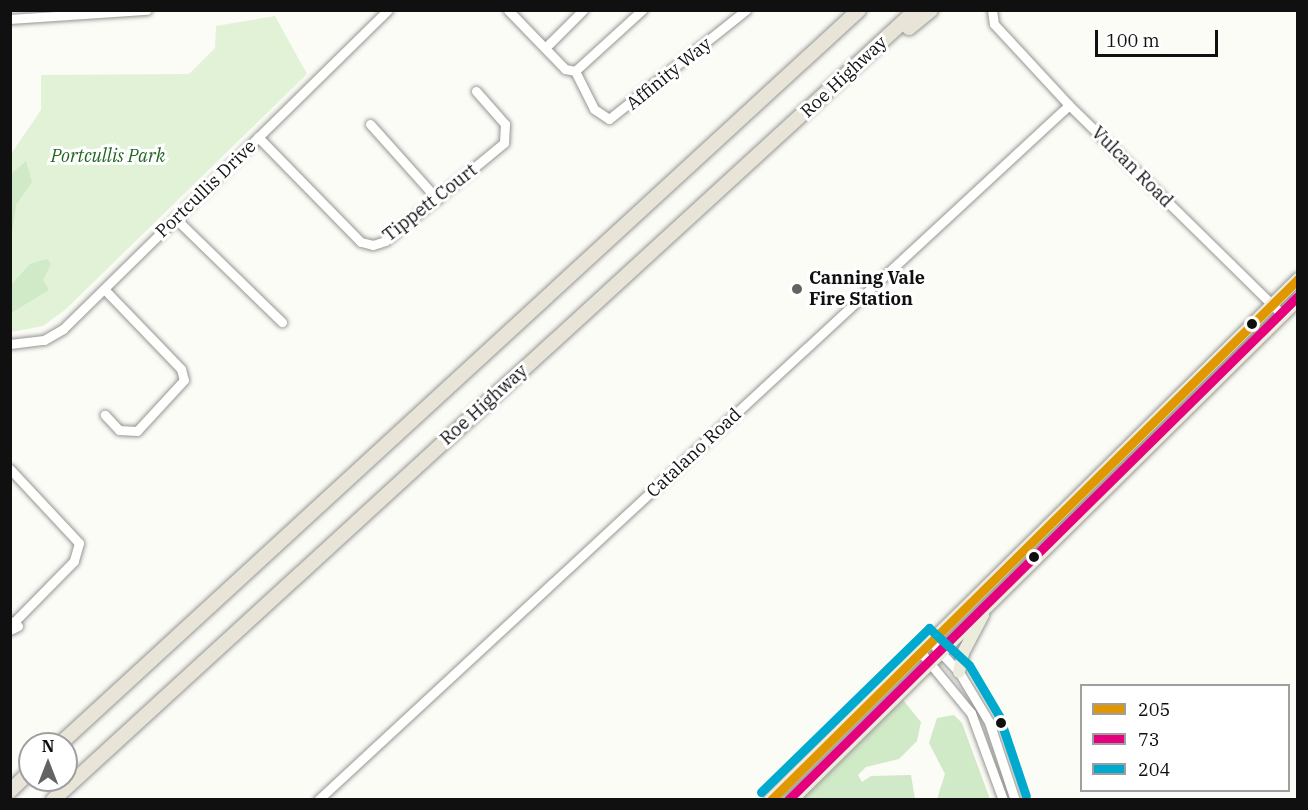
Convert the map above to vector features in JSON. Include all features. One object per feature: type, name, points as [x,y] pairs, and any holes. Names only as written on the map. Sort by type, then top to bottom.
[{"type":"highway","points":[[801,66],[846,10]]},
{"type":"highway","name":"Roe Highway","points":[[73,732],[801,66],[859,10]]},
{"type":"highway","name":"Roe Highway","points":[[53,800],[916,10]]},
{"type":"highway","points":[[783,133],[931,10]]},
{"type":"main road","points":[[770,800],[929,640],[1298,279]]},
{"type":"main road","points":[[792,800],[940,651],[1298,300]]},
{"type":"main road","points":[[959,672],[963,653],[989,603]]},
{"type":"street","points":[[10,19],[147,10]]},
{"type":"street","name":"Portcullis Drive","points":[[10,344],[44,340],[63,329],[388,10]]},
{"type":"street","points":[[508,10],[545,48],[575,71],[642,10]]},
{"type":"street","name":"Affinity Way","points":[[575,71],[594,109],[609,119],[746,10]]},
{"type":"street","name":"Vulcan Road","points":[[992,10],[994,24],[1069,105],[1283,315]]},
{"type":"street","points":[[545,48],[576,13]]},
{"type":"street","name":"Tippett Court","points":[[258,137],[361,242],[385,242],[437,200],[507,137],[505,124],[476,92]]},
{"type":"street","name":"Catalano Road","points":[[318,800],[1069,105]]},
{"type":"street","points":[[370,124],[437,200]]},
{"type":"street","points":[[176,219],[282,322]]},
{"type":"street","points":[[104,288],[181,369],[183,380],[180,389],[137,430],[119,430],[105,415]]},
{"type":"street","points":[[10,469],[79,543],[74,561],[13,627]]},
{"type":"street","points":[[929,640],[959,672],[989,722],[1015,800]]},
{"type":"street","points":[[919,650],[980,730],[1003,800]]},
{"type":"green space","name":"Portcullis Park","points":[[275,16],[307,74],[65,310],[43,326],[11,332],[11,154],[41,110],[41,75],[189,74],[215,48],[216,26]]},
{"type":"green space","points":[[26,161],[32,182],[16,205],[11,240],[11,174]]},
{"type":"green space","points":[[47,259],[51,264],[43,280],[49,290],[11,313],[11,285],[30,264]]},
{"type":"green space","points":[[903,700],[921,722],[917,741],[899,759],[866,767],[858,775],[862,782],[871,776],[911,775],[915,799],[803,799]]},
{"type":"green space","points":[[954,715],[962,723],[990,799],[937,799],[945,774],[929,743],[937,718]]},
{"type":"transit line","name":"205","points":[[771,800],[1298,279]]},
{"type":"transit line","name":"73","points":[[788,800],[1298,296]]},
{"type":"transit line","name":"204","points":[[761,792],[929,628],[969,665],[999,716],[1026,796]]},
{"type":"place","name":"Canning Vale Fire Station","points":[[797,289]]}]
